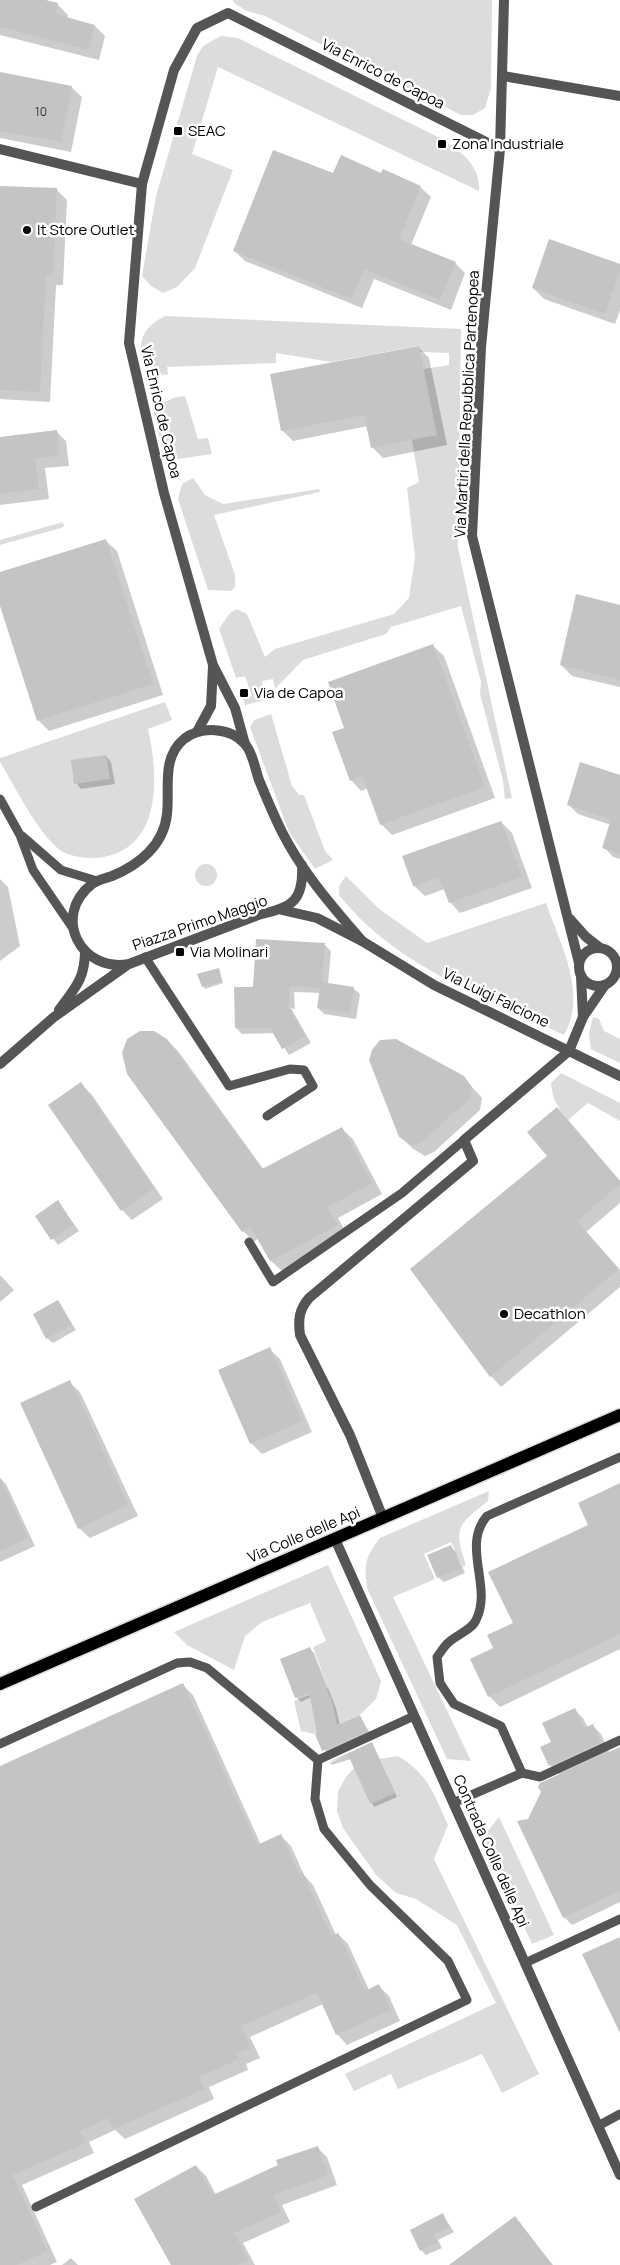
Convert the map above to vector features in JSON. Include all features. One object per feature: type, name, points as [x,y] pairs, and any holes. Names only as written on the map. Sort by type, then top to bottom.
[{"type":"main road","name":"Via Colle delle Api","points":[[0,1684],[620,1415]]},
{"type":"street","name":"Via Martiri della Repubblica Partenopea","points":[[504,0],[500,149],[481,348],[472,536],[541,815],[569,918],[573,946],[579,963]]},
{"type":"street","name":"Via Enrico de Capoa","points":[[245,744],[235,708],[213,665],[164,493],[129,343],[142,184],[174,70],[197,28],[228,13],[500,149]]},
{"type":"street","points":[[503,76],[620,96]]},
{"type":"street","points":[[0,149],[142,184]]},
{"type":"street","name":"Via Enrico de Capoa","points":[[198,730],[212,706],[213,665]]},
{"type":"street","points":[[54,1017],[81,980],[85,968],[85,951],[72,927],[77,900],[82,892],[97,881],[132,867],[154,846],[164,828],[167,814],[166,781],[170,762],[182,740],[198,730],[208,729],[232,735],[245,744],[268,804],[283,834],[302,865]]},
{"type":"street","name":"Piazza Primo Maggio","points":[[85,951],[95,958],[108,963],[129,964],[261,914],[282,910],[298,893],[303,881],[302,865]]},
{"type":"street","name":"Via Luigi Falcione","points":[[302,865],[329,902],[362,941]]},
{"type":"street","name":"Via Luigi Falcione","points":[[282,910],[317,918],[362,941],[434,985],[620,1076]]},
{"type":"street","name":"Via Martiri della Repubblica Partenopea","points":[[569,918],[586,937],[602,948]]},
{"type":"street","points":[[583,1016],[579,963],[586,952],[620,946]]},
{"type":"street","points":[[383,1518],[350,1435],[300,1335],[298,1321],[300,1308],[309,1298],[473,1161],[464,1140],[569,1051],[583,1016],[604,985],[618,975],[618,964],[615,957],[602,948]]},
{"type":"street","points":[[0,1064],[54,1017],[129,964]]},
{"type":"street","points":[[581,976],[591,985],[604,985]]},
{"type":"street","name":"Contrada Colle delle Api","points":[[335,1539],[620,2175]]},
{"type":"lane","points":[[0,799],[20,835],[34,870],[72,927]]},
{"type":"lane","points":[[20,835],[61,870],[97,881]]},
{"type":"lane","points":[[145,957],[229,1086],[290,1069],[304,1070],[313,1086],[267,1116]]},
{"type":"lane","points":[[249,1242],[273,1282],[402,1194],[464,1140]]},
{"type":"lane","points":[[522,1773],[501,1726],[454,1704],[440,1683],[437,1657],[449,1642],[476,1622],[481,1603],[476,1538],[479,1525],[487,1516],[620,1457]]},
{"type":"lane","points":[[0,1744],[177,1663],[190,1662],[207,1668],[318,1760]]},
{"type":"lane","points":[[318,1760],[414,1716]]},
{"type":"lane","points":[[453,1804],[522,1773],[540,1777],[620,1740]]},
{"type":"lane","points":[[36,2207],[467,2000],[448,1961],[370,1885],[324,1829],[315,1799],[318,1760]]},
{"type":"lane","points":[[525,1963],[620,1919]]},
{"type":"lane","points":[[598,2126],[620,2114]]},
{"type":"shaded area","points":[[233,0],[492,0],[491,88],[485,108],[473,115],[461,115],[265,16],[247,11],[234,3]]},
{"type":"shaded area","points":[[221,36],[238,38],[444,140],[469,161],[477,174],[479,191],[218,67],[192,154],[233,170],[195,268],[177,287],[163,293],[151,286],[142,276],[156,196],[197,56],[203,46]]},
{"type":"shaded area","points":[[165,316],[461,329],[458,548],[512,798],[505,799],[503,781],[480,694],[481,682],[461,606],[391,627],[386,634],[303,660],[275,689],[273,679],[262,681],[266,700],[245,705],[243,699],[252,696],[245,676],[236,678],[219,629],[229,614],[236,609],[247,614],[265,657],[275,649],[394,614],[409,598],[415,557],[407,488],[419,482],[412,440],[424,369],[449,365],[449,353],[420,352],[418,346],[331,362],[276,353],[276,363],[167,367],[168,375],[145,373],[141,346],[142,339],[149,327]]},
{"type":"shaded area","points":[[185,396],[198,439],[208,438],[212,454],[165,461],[153,408],[171,399]]},
{"type":"shaded area","points":[[193,478],[205,495],[223,504],[319,489],[320,492],[214,515],[235,575],[235,587],[231,591],[208,590],[178,499],[182,484]]},
{"type":"shaded area","points":[[63,522],[64,526],[61,528],[0,545],[0,540]]},
{"type":"shaded area","points":[[165,702],[172,720],[148,729],[154,766],[152,806],[146,824],[137,839],[123,850],[104,857],[81,857],[70,855],[60,850],[35,822],[0,762],[0,758]]},
{"type":"shaded area","points":[[271,714],[292,786],[299,795],[304,795],[325,851],[333,860],[315,869],[289,832],[250,727],[254,720]]},
{"type":"shaded area","points":[[206,864],[214,867],[217,875],[214,883],[206,886],[198,883],[195,875],[198,867]]},
{"type":"shaded area","points":[[346,876],[378,908],[427,943],[546,903],[564,952],[573,986],[571,1019],[564,1035],[473,993],[414,960],[387,941],[362,920],[339,895],[339,886]]},
{"type":"shaded area","points":[[593,1017],[599,1019],[604,1031],[620,1039],[620,1063],[591,1049],[589,1034]]},
{"type":"shaded area","points":[[561,1073],[620,1103],[620,1121],[588,1103],[568,1120],[556,1103],[551,1083]]},
{"type":"shaded area","points":[[489,1491],[488,1501],[464,1522],[459,1534],[466,1565],[463,1567],[451,1542],[424,1554],[435,1579],[393,1597],[471,1761],[447,1759],[367,1588],[366,1567],[371,1551],[380,1538]]},
{"type":"shaded area","points":[[328,1565],[381,1681],[376,1699],[360,1715],[315,1734],[301,1731],[294,1701],[328,1688],[313,1647],[326,1641],[310,1603],[262,1622],[245,1636],[234,1670],[187,1645],[174,1632]]},
{"type":"shaded area","points":[[398,1756],[417,1770],[429,1786],[448,1825],[434,1859],[539,2074],[502,2093],[482,2054],[398,2089],[391,2074],[354,2091],[345,2074],[496,2003],[457,1925],[416,1899],[396,1893],[376,1875],[343,1828],[337,1811],[338,1791],[346,1777],[354,1768],[370,1804],[394,1793],[380,1759]]},
{"type":"shaded area","points":[[499,1817],[554,1935],[532,1944],[483,1837]]},
{"type":"building","points":[[0,0],[46,0],[58,3],[55,14],[95,25],[89,50],[0,27]]},
{"type":"building","points":[[0,72],[72,86],[61,142],[0,131]]},
{"type":"building","points":[[273,150],[333,173],[341,155],[381,173],[383,169],[421,186],[399,239],[456,262],[440,300],[364,269],[352,299],[233,251]]},
{"type":"building","points":[[0,186],[57,188],[53,275],[46,275],[40,392],[0,390]]},
{"type":"building","points":[[549,239],[620,264],[620,270],[605,314],[532,288]]},
{"type":"building","points":[[419,346],[437,435],[371,448],[364,415],[281,431],[270,374]]},
{"type":"building","points":[[57,430],[59,456],[35,458],[39,489],[0,494],[0,437]]},
{"type":"building","points":[[106,539],[153,684],[37,721],[0,606],[0,572]]},
{"type":"building","points":[[576,594],[620,605],[620,680],[560,665]]},
{"type":"building","points":[[433,644],[485,787],[380,825],[362,776],[350,781],[332,732],[344,728],[328,682]]},
{"type":"building","points":[[106,755],[110,779],[74,784],[71,760]]},
{"type":"building","points":[[580,762],[620,775],[620,854],[602,848],[611,819],[567,805]]},
{"type":"building","points":[[501,821],[522,877],[449,903],[439,877],[413,886],[402,856]]},
{"type":"building","points":[[256,939],[325,943],[322,982],[354,987],[350,1013],[317,1008],[320,988],[289,986],[290,1004],[286,1003],[305,1036],[282,1049],[270,1028],[235,1028],[234,987],[253,987]]},
{"type":"building","points":[[219,968],[222,981],[202,987],[197,974]]},
{"type":"building","points":[[140,1031],[154,1031],[167,1039],[262,1169],[342,1127],[372,1183],[328,1207],[338,1225],[270,1261],[250,1226],[242,1232],[127,1074],[122,1053],[127,1039]]},
{"type":"building","points":[[396,1039],[464,1076],[472,1087],[469,1099],[423,1141],[413,1146],[399,1137],[369,1060],[372,1050],[380,1040]]},
{"type":"building","points":[[81,1082],[154,1188],[121,1211],[48,1105]]},
{"type":"building","name":"Decathlon","points":[[557,1107],[620,1181],[620,1184],[577,1221],[619,1269],[490,1377],[410,1269],[547,1156],[527,1132]]},
{"type":"building","points":[[58,1200],[74,1225],[51,1240],[35,1216]]},
{"type":"building","points":[[58,1300],[72,1324],[46,1339],[33,1314]]},
{"type":"building","points":[[270,1347],[302,1421],[250,1444],[218,1370]]},
{"type":"building","points":[[70,1380],[128,1505],[78,1529],[20,1403]]},
{"type":"building","points":[[0,1478],[28,1538],[0,1551]]},
{"type":"building","points":[[620,1483],[620,1634],[488,1697],[470,1659],[493,1648],[487,1635],[513,1623],[488,1572],[588,1525],[578,1503]]},
{"type":"building","points":[[451,1545],[461,1568],[437,1578],[427,1555]]},
{"type":"building","points":[[310,1647],[332,1702],[337,1725],[360,1715],[367,1731],[322,1751],[315,1734],[317,1733],[309,1692],[295,1698],[280,1659]]},
{"type":"building","points":[[183,1683],[257,1845],[281,1834],[299,1875],[303,1873],[331,1936],[338,1933],[365,1991],[379,1984],[391,2010],[336,2035],[317,1993],[241,2026],[250,2048],[236,2054],[239,2059],[199,2077],[205,2089],[113,2129],[108,2118],[80,2131],[85,2143],[13,2175],[47,2251],[17,2265],[0,2265],[0,1766]]},
{"type":"building","points":[[575,1708],[584,1728],[593,1724],[601,1742],[549,1766],[540,1747],[551,1742],[542,1723]]},
{"type":"building","points":[[372,1742],[395,1793],[370,1804],[348,1755],[327,1763]]},
{"type":"building","points":[[620,1747],[620,1891],[563,1918],[517,1821],[528,1819],[541,1792],[538,1787],[540,1783]]},
{"type":"building","points":[[620,1937],[620,2033],[582,1954]]},
{"type":"building","points":[[318,2146],[328,2175],[273,2195],[281,2212],[234,2233],[248,2259],[238,2265],[171,2265],[134,2199],[196,2165],[213,2195],[278,2165],[276,2160]]},
{"type":"building","points":[[443,2213],[449,2227],[434,2234],[438,2242],[420,2251],[410,2230]]},
{"type":"building","points":[[515,2216],[552,2265],[449,2265]]},
{"type":"place","name":"SEAC","points":[[178,131]]},
{"type":"place","name":"Zona Industriale","points":[[442,144]]},
{"type":"place","name":"It Store Outlet","points":[[27,230]]},
{"type":"place","name":"Via de Capoa","points":[[244,693]]},
{"type":"place","name":"Via Molinari","points":[[180,952]]},
{"type":"place","name":"Decathlon","points":[[504,1314]]}]
